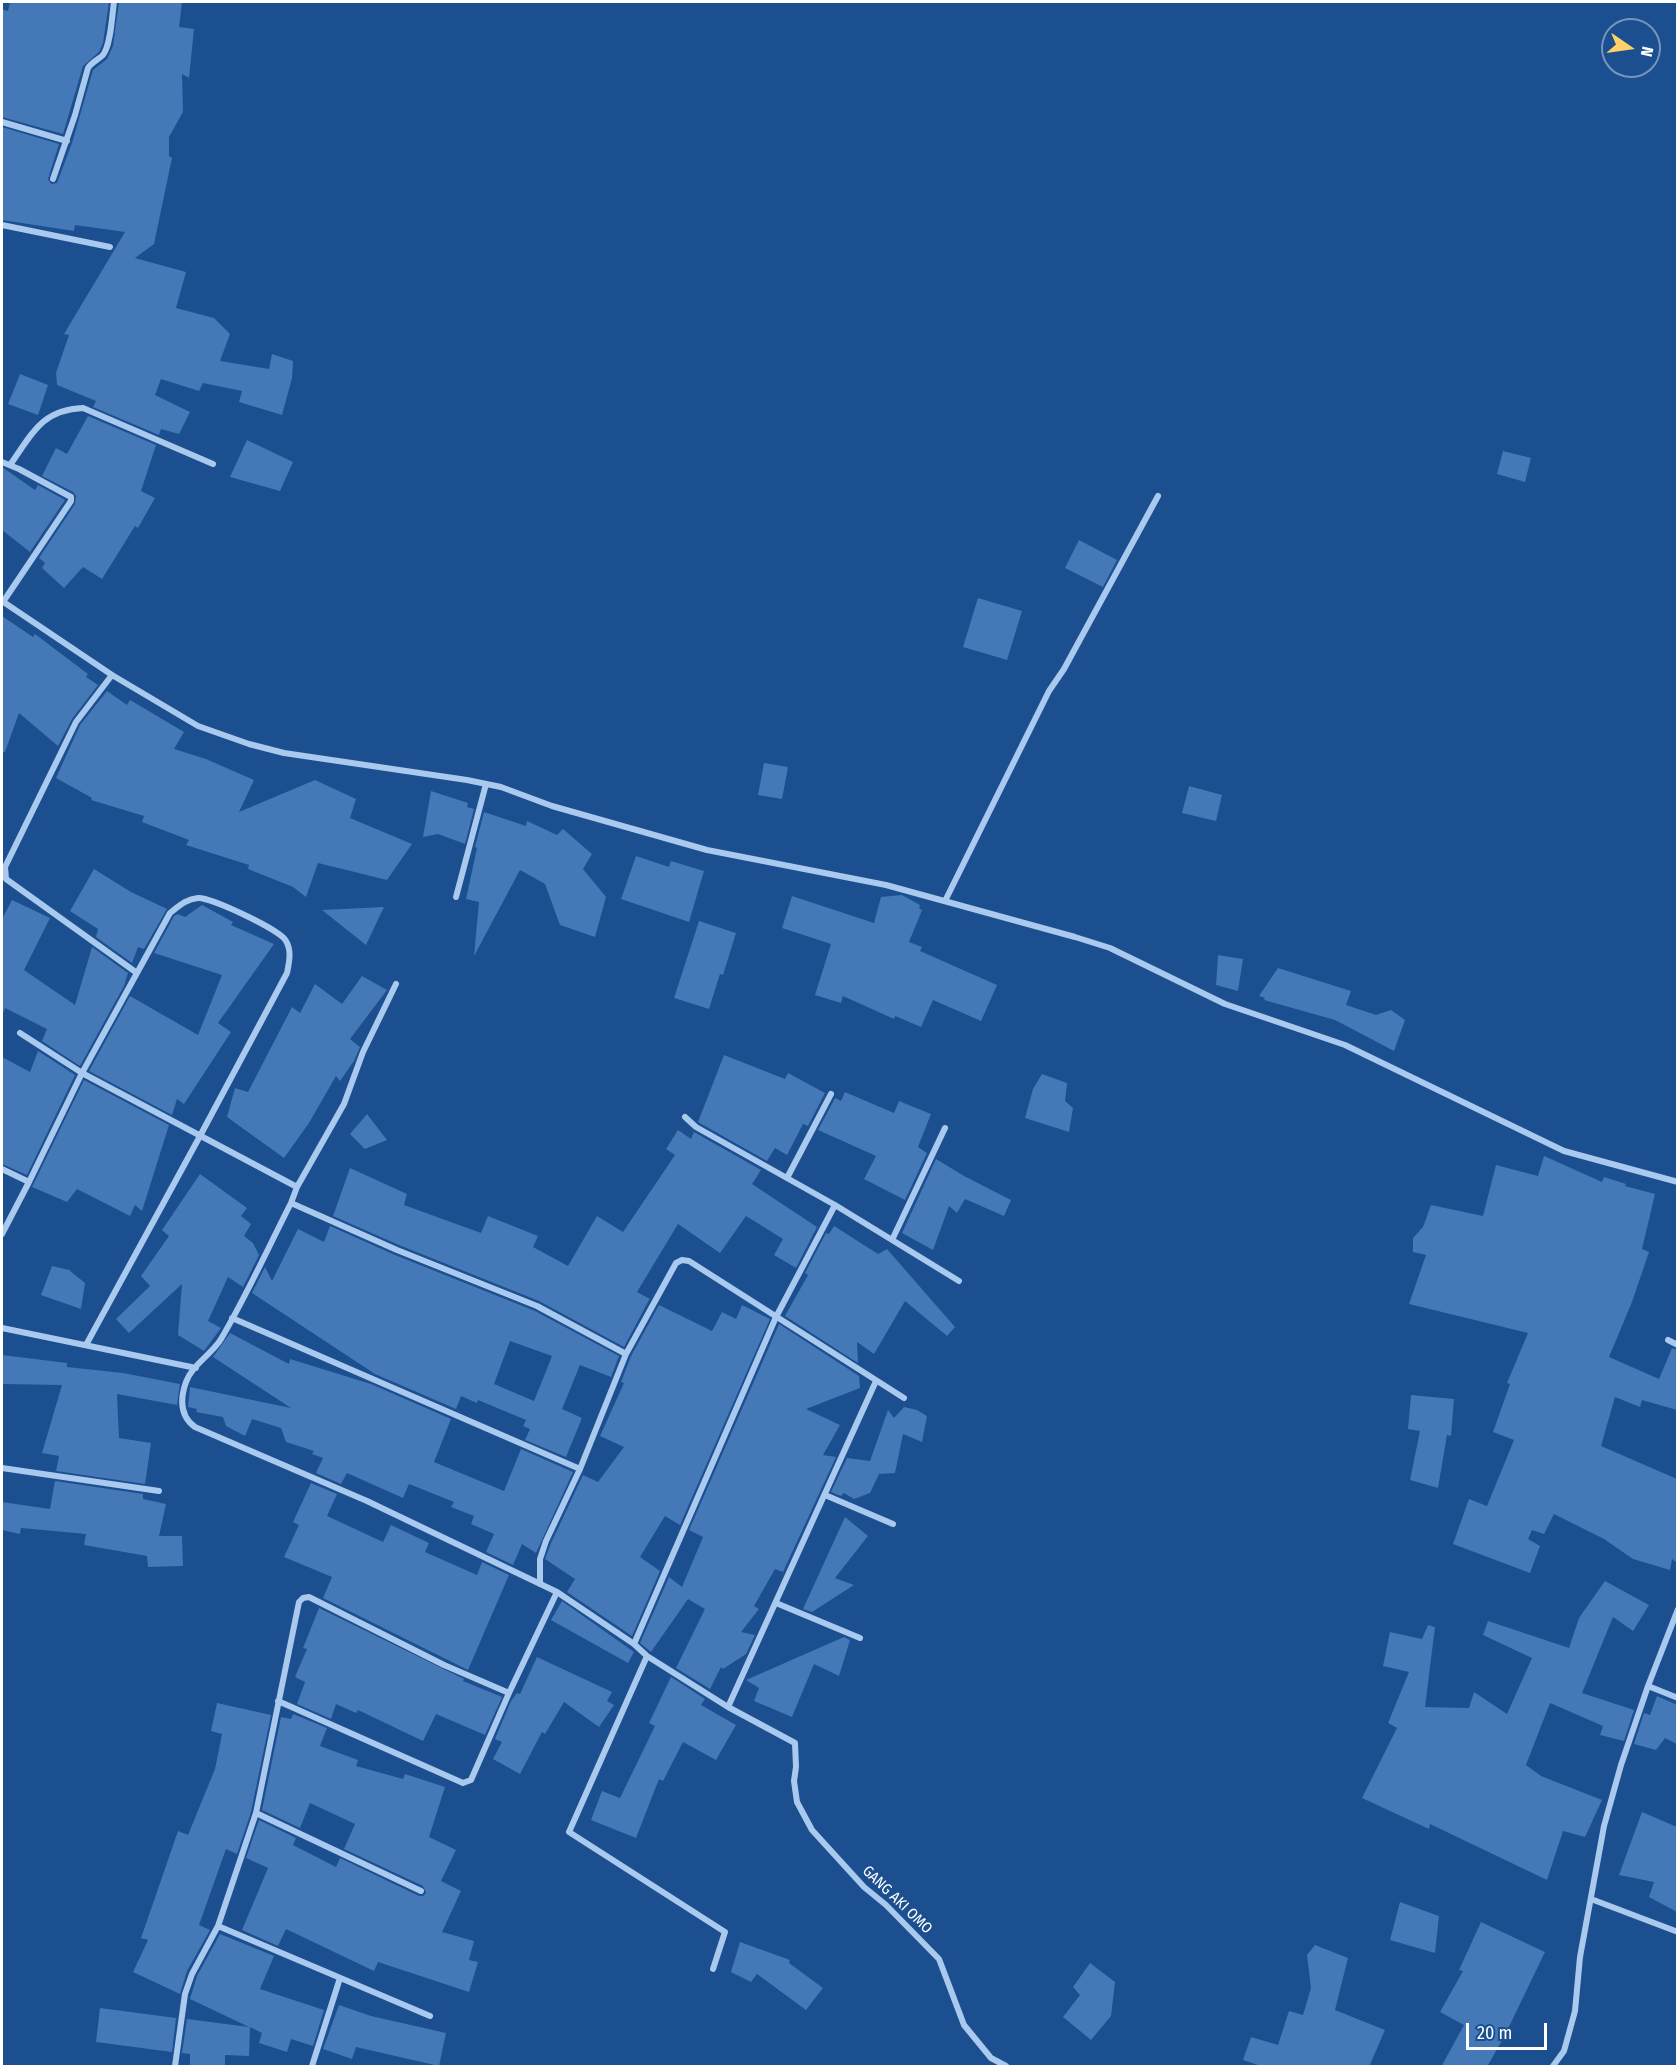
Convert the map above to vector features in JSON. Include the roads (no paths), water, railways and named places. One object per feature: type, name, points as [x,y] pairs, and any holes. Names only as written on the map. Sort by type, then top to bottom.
[{"type":"street","points":[[53,180],[88,68],[92,62],[103,55],[109,36],[114,2]]},
{"type":"street","points":[[2,122],[67,141]]},
{"type":"street","points":[[2,225],[110,247]]},
{"type":"street","points":[[10,465],[42,421],[64,410],[83,408],[213,464]]},
{"type":"street","points":[[2,462],[71,496],[71,501],[2,602],[111,675],[198,726],[266,749],[501,787],[552,806],[707,850],[886,885],[1110,948],[1225,1004],[1346,1045],[1564,1150],[1677,1182]]},
{"type":"street","points":[[945,901],[1049,691],[1064,669],[1158,496]]},
{"type":"street","points":[[111,675],[76,722],[5,867],[6,879],[137,973]]},
{"type":"street","points":[[456,897],[486,784]]},
{"type":"street","points":[[2,1234],[82,1073],[170,913],[186,900],[201,898],[224,906],[278,932],[286,941],[290,953],[287,973],[201,1136],[86,1345]]},
{"type":"street","points":[[396,984],[363,1052],[344,1104],[297,1187],[291,1203],[220,1340],[186,1380],[183,1415],[187,1421],[195,1427],[367,1501],[557,1592],[634,1644],[647,1656],[728,1707],[876,1381]]},
{"type":"street","points":[[20,1033],[82,1073],[297,1187]]},
{"type":"street","points":[[787,1178],[831,1094]]},
{"type":"street","points":[[685,1117],[696,1127],[836,1205],[959,1281]]},
{"type":"street","points":[[892,1240],[945,1128]]},
{"type":"street","points":[[2,1169],[29,1182]]},
{"type":"street","points":[[291,1203],[397,1250],[537,1306],[626,1354]]},
{"type":"street","points":[[634,1644],[776,1317],[836,1205]]},
{"type":"street","points":[[540,1584],[540,1559],[546,1541],[580,1469],[626,1354],[676,1263],[682,1260],[689,1261],[904,1398]]},
{"type":"street","points":[[232,1317],[580,1469]]},
{"type":"street","points":[[2,1328],[196,1368]]},
{"type":"street","points":[[1668,1340],[1677,1345]]},
{"type":"street","points":[[2,1468],[159,1491]]},
{"type":"street","points":[[825,1495],[893,1524]]},
{"type":"street","points":[[279,1701],[463,1784],[471,1780],[557,1592]]},
{"type":"street","points":[[175,2067],[185,1994],[192,1974],[218,1926],[256,1813],[299,1602],[309,1597],[444,1665],[509,1693]]},
{"type":"street","points":[[776,1603],[860,1638]]},
{"type":"street","points":[[1553,2067],[1564,2051],[1575,2010],[1580,1957],[1604,1826],[1621,1764],[1677,1609]]},
{"type":"street","points":[[647,1656],[569,1832],[725,1932],[713,1970]]},
{"type":"street","points":[[1648,1686],[1677,1698]]},
{"type":"street","name":"GANG AKI OMO","points":[[728,1707],[795,1743],[794,1781],[797,1802],[812,1830],[864,1887],[886,1905],[939,1959],[964,2025],[991,2058],[1006,2067]]},
{"type":"street","points":[[256,1813],[421,1891]]},
{"type":"street","points":[[1591,1899],[1677,1932]]},
{"type":"street","points":[[218,1926],[430,2016]]},
{"type":"street","points":[[312,2067],[340,1978]]}]
